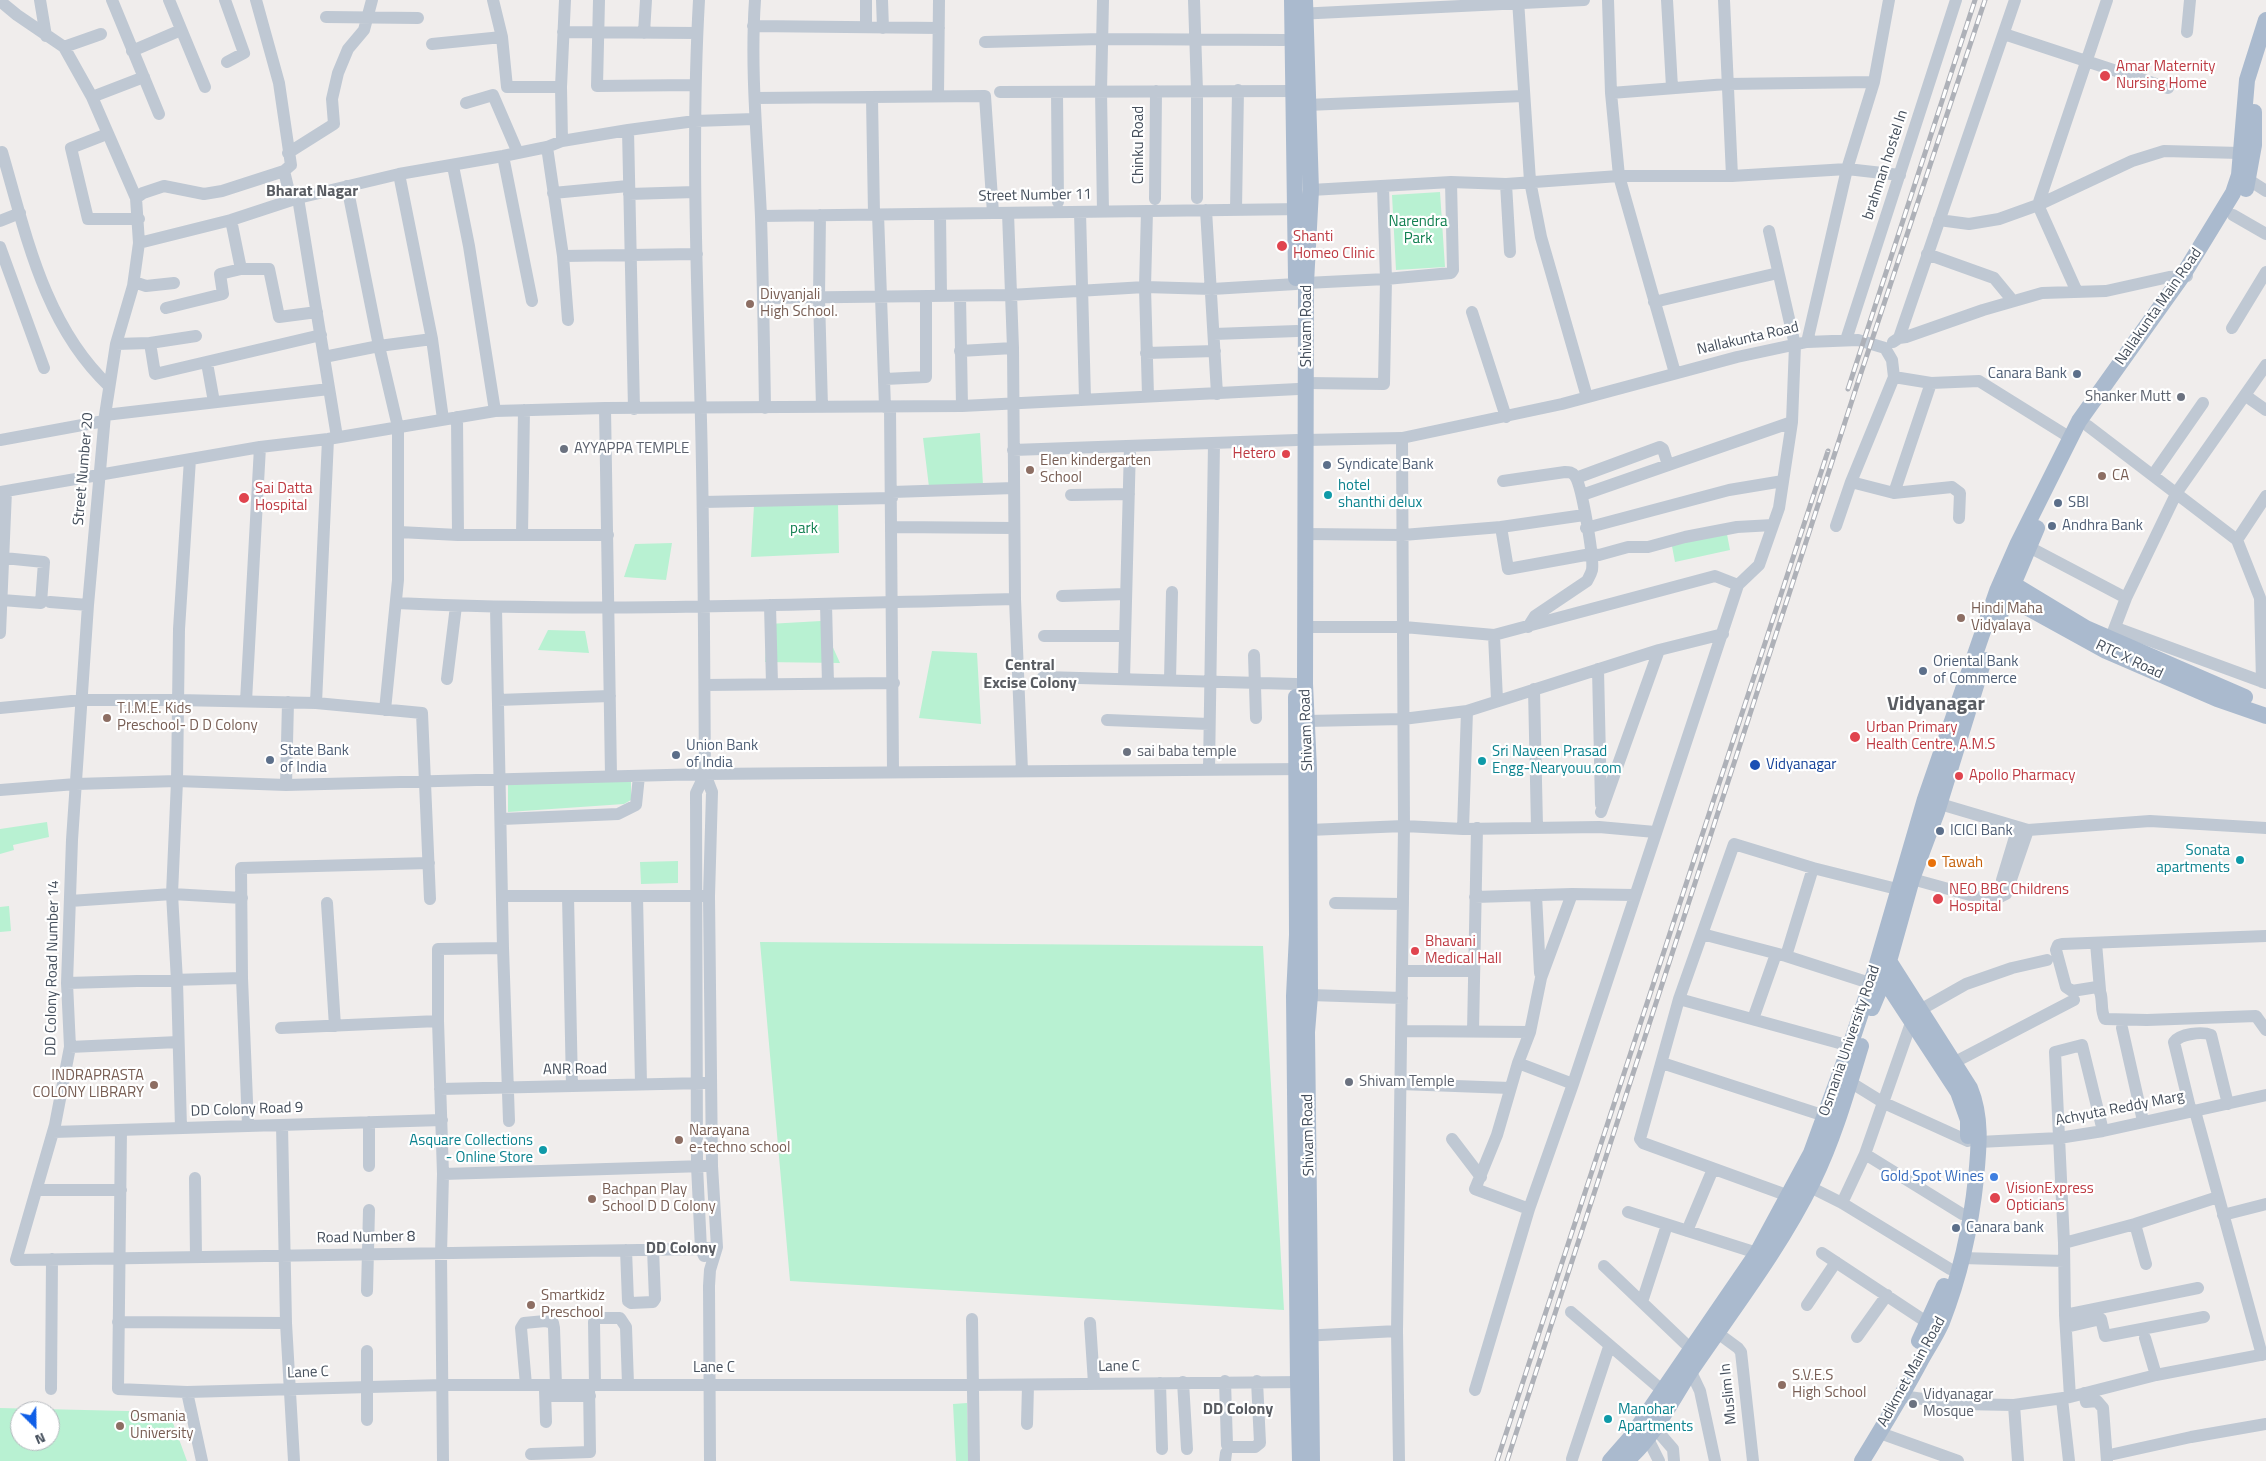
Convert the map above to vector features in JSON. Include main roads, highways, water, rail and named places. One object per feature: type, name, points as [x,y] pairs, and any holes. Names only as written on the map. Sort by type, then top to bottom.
[{"type":"main road","name":"Shivam Road","points":[[1299,7],[1294,91],[1302,209],[1303,386],[1296,684],[1302,769],[1309,830],[1310,995],[1307,1032],[1305,1336],[1300,1461]]},
{"type":"main road","name":"Shivam Road","points":[[1299,7],[1308,105],[1311,190],[1302,209]]},
{"type":"main road","name":"Nallakunta Main Road","points":[[2006,587],[2029,547],[2051,497],[2088,426],[2187,276],[2233,193],[2238,175],[2253,145],[2247,80],[2266,20]]},
{"type":"main road","name":"Nallakunta Main Road","points":[[2006,587],[2078,421],[2233,216],[2249,180],[2253,145],[2255,93],[2266,54]]},
{"type":"main road","name":"Shivam Road","points":[[1301,283],[1297,331],[1303,386]]},
{"type":"main road","name":"Shivam Road","points":[[1301,432],[1306,534],[1307,721],[1302,769],[1294,996],[1305,1336]]},
{"type":"main road","name":"RTC X Road","points":[[2006,587],[2086,628],[2113,634],[2265,711]]},
{"type":"main road","name":"RTC X Road","points":[[2006,587],[2106,651],[2217,699],[2265,711]]},
{"type":"main road","name":"Osmania University Road","points":[[1621,1460],[1631,1437],[1757,1253],[1789,1196],[1810,1153],[1850,1046],[1877,981],[1940,804],[2006,587]]},
{"type":"main road","name":"Osmania University Road","points":[[1884,959],[1898,889],[1925,799],[2006,587]]},
{"type":"main road","points":[[1884,959],[1916,1016]]},
{"type":"main road","name":"Osmania University Road","points":[[1621,1460],[1651,1432],[1765,1264],[1810,1186],[1824,1157],[1850,1082],[1874,1004],[1877,981]]},
{"type":"main road","points":[[1877,981],[1916,1016]]},
{"type":"main road","points":[[1874,1004],[1896,998]]},
{"type":"main road","name":"Adikmet Main Road","points":[[1850,1461],[1928,1323],[1950,1270],[1962,1214],[1978,1117],[1974,1098],[1955,1062],[1930,1026],[1916,1016]]},
{"type":"main road","name":"Adikmet Main Road","points":[[1862,1461],[1902,1396],[1941,1324],[1962,1258],[1973,1205],[1974,1142],[1968,1120],[1958,1092],[1926,1042],[1916,1016]]},
{"type":"main road","name":"Shivam Road","points":[[1304,1382],[1312,1461]]},
{"type":"railway","points":[[1848,389],[1975,0]]},
{"type":"railway","points":[[1507,1461],[1859,379],[1985,0]]},
{"type":"railway","points":[[1497,1461],[1828,451]]},
{"type":"place","name":"Amar Maternity Nursing Home","points":[[2105,76]]},
{"type":"place","name":"Shanti Homeo Clinic","points":[[1282,246]]},
{"type":"place","name":"Divyanjali High School.","points":[[750,304]]},
{"type":"place","name":"Canara Bank","points":[[2077,374]]},
{"type":"place","name":"Shanker Mutt","points":[[2181,397]]},
{"type":"place","name":"AYYAPPA TEMPLE","points":[[564,449]]},
{"type":"place","name":"Hetero","points":[[1286,454]]},
{"type":"place","name":"Syndicate Bank","points":[[1327,465]]},
{"type":"place","name":"Elen kindergarten School","points":[[1030,470]]},
{"type":"place","name":"CA","points":[[2102,476]]},
{"type":"place","name":"hotel shanthi delux","points":[[1328,495]]},
{"type":"place","name":"Sai Datta Hospital","points":[[244,498]]},
{"type":"place","name":"SBI","points":[[2058,503]]},
{"type":"place","name":"Andhra Bank","points":[[2052,526]]},
{"type":"place","name":"Hindi Maha Vidyalaya","points":[[1961,618]]},
{"type":"place","name":"Oriental Bank of Commerce","points":[[1923,671]]},
{"type":"place","name":"T.I.M.E. Kids Preschool- D D Colony","points":[[107,718]]},
{"type":"place","name":"Urban Primary Health Centre, A.M.S","points":[[1855,737]]},
{"type":"place","name":"sai baba temple","points":[[1127,752]]},
{"type":"place","name":"Union Bank of India","points":[[676,755]]},
{"type":"place","name":"State Bank of India","points":[[270,760]]},
{"type":"place","name":"Sri Naveen Prasad Engg-Nearyouu.com","points":[[1482,761]]},
{"type":"place","name":"Vidyanagar","points":[[1755,765]]},
{"type":"place","name":"Apollo Pharmacy","points":[[1959,776]]},
{"type":"place","name":"ICICI Bank","points":[[1940,831]]},
{"type":"place","name":"Sonata apartments","points":[[2240,860]]},
{"type":"place","name":"Tawah","points":[[1932,863]]},
{"type":"place","name":"NEO BBC Childrens Hospital","points":[[1938,899]]},
{"type":"place","name":"Bhavani Medical Hall","points":[[1415,951]]},
{"type":"place","name":"Shivam Temple","points":[[1349,1082]]},
{"type":"place","name":"INDRAPRASTA COLONY LIBRARY","points":[[154,1085]]},
{"type":"place","name":"Narayana e-techno school","points":[[679,1140]]},
{"type":"place","name":"Asquare Collections - Online Store","points":[[543,1150]]},
{"type":"place","name":"Gold Spot Wines","points":[[1994,1177]]},
{"type":"place","name":"VisionExpress Opticians","points":[[1995,1198]]},
{"type":"place","name":"Bachpan Play School D D Colony","points":[[592,1199]]},
{"type":"place","name":"Canara bank","points":[[1956,1228]]},
{"type":"place","name":"Smartkidz Preschool","points":[[531,1305]]},
{"type":"place","name":"S.V.E.S High School","points":[[1782,1385]]},
{"type":"place","name":"Vidyanagar Mosque","points":[[1913,1404]]},
{"type":"place","name":"Manohar Apartments","points":[[1608,1419]]},
{"type":"place","name":"Osmania University","points":[[120,1426]]},
{"type":"district","name":"Bharat Nagar","points":[[312,192]]},
{"type":"district","name":"Central Excise Colony","points":[[1030,675]]},
{"type":"district","name":"Vidyanagar","points":[[1936,705]]},
{"type":"district","name":"DD Colony","points":[[681,1249]]},
{"type":"district","name":"DD Colony","points":[[1238,1410]]},
{"type":"park label","name":"Narendra Park","points":[[1418,230]]},
{"type":"park label","name":"park","points":[[804,529]]}]
